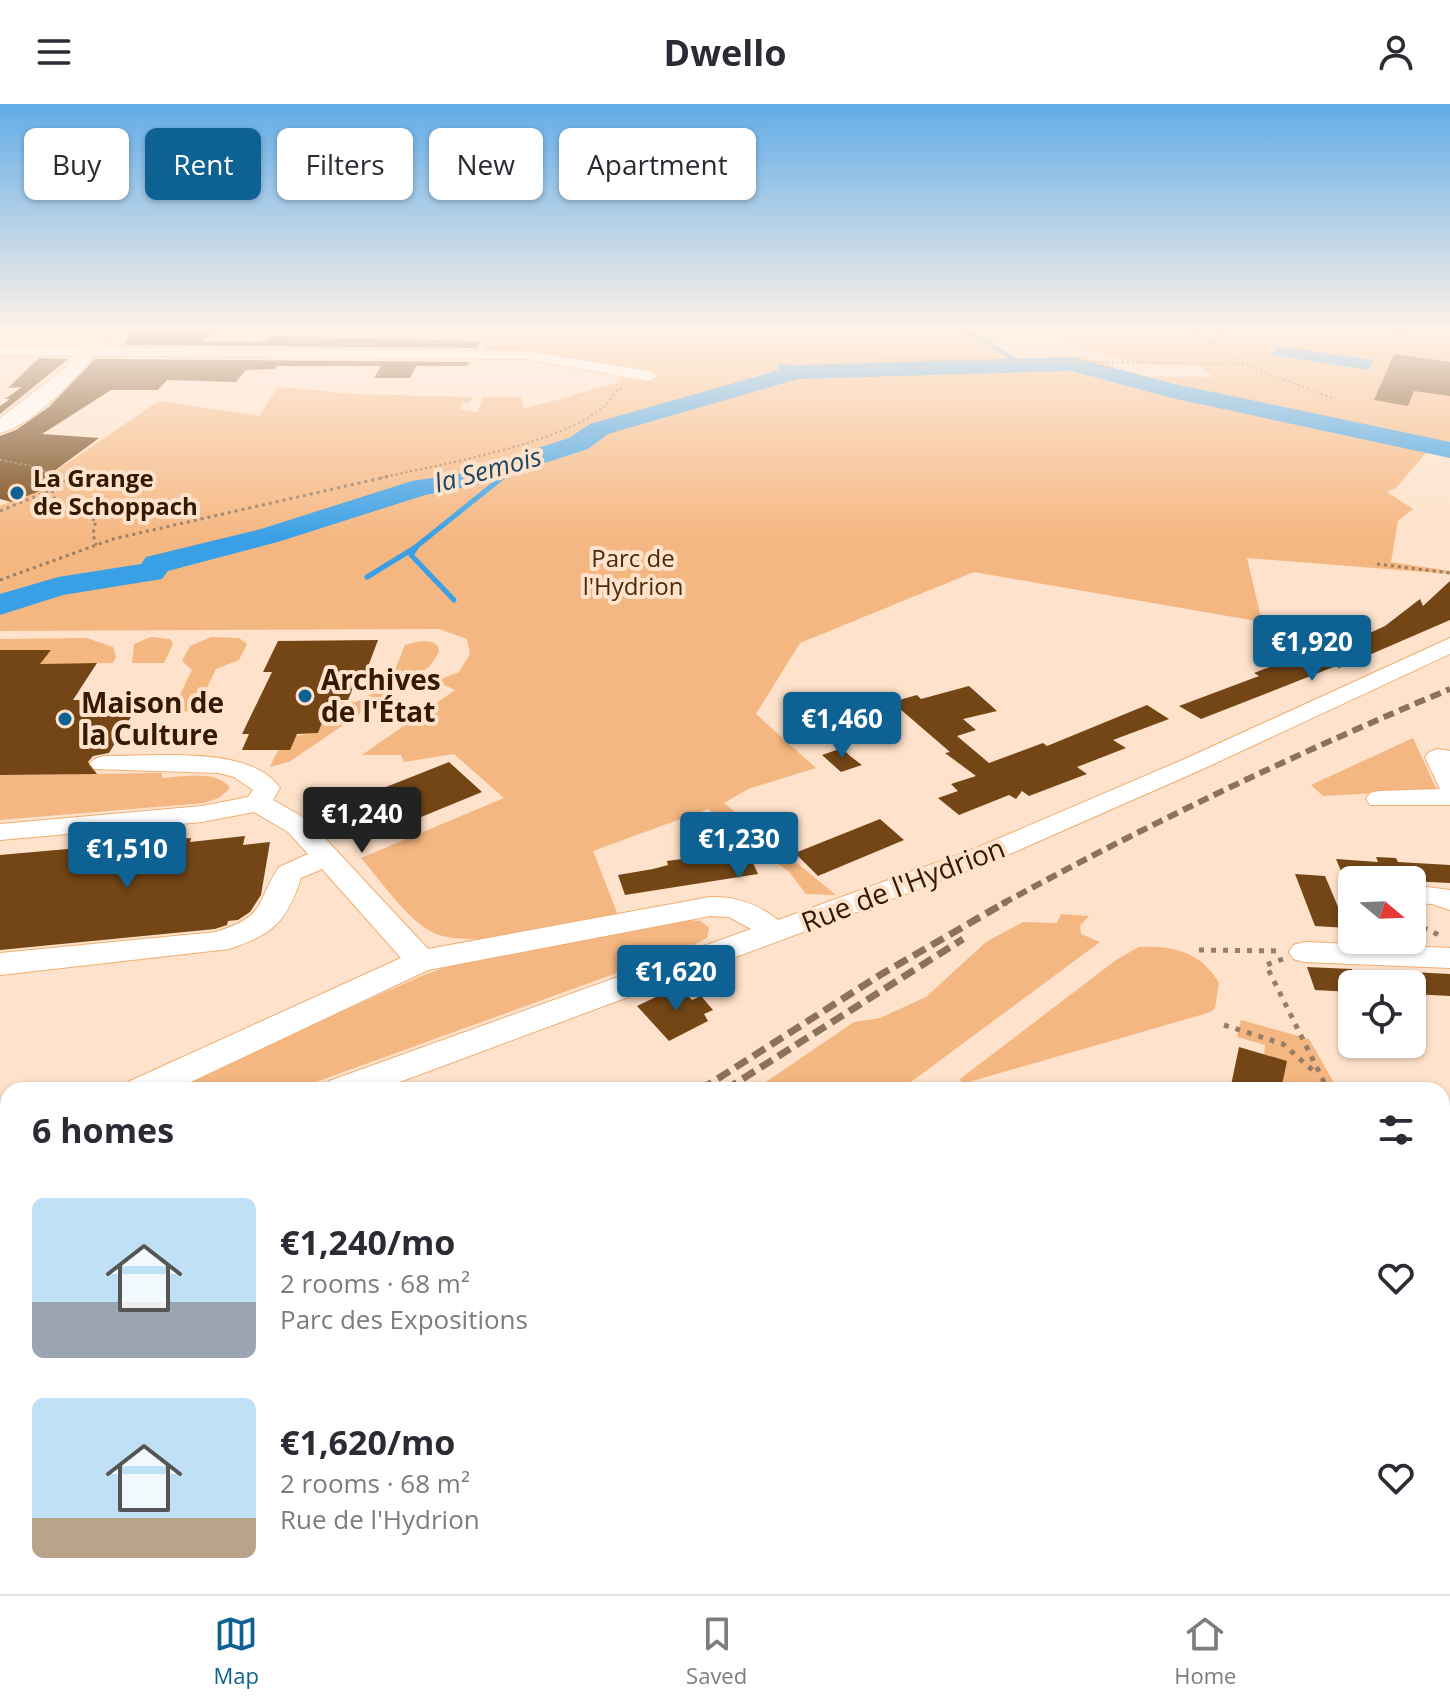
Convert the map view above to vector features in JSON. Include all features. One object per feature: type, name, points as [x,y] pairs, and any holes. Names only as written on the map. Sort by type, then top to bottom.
[{"type":"main road","points":[[0,427],[41,399]]},
{"type":"street","name":"Rue de l'Hydrion","points":[[363,1082],[984,855],[1064,822],[1450,645]]},
{"type":"street","points":[[1450,759],[1438,757],[1450,784]]},
{"type":"street","points":[[103,764],[188,764],[243,771],[267,788],[258,803]]},
{"type":"street","points":[[1379,799],[1450,797]]},
{"type":"street","points":[[0,832],[202,814],[258,803],[298,826],[421,961]]},
{"type":"street","points":[[0,964],[218,942],[264,925],[277,908],[289,873],[327,856]]},
{"type":"street","points":[[1426,895],[1450,901]]},
{"type":"street","points":[[159,1082],[421,961],[685,913],[705,905],[739,908],[760,919],[774,933]]},
{"type":"street","points":[[685,913],[705,918],[716,925],[732,949]]},
{"type":"street","points":[[1304,952],[1338,950]]},
{"type":"street","points":[[1421,954],[1450,958]]},
{"type":"path","points":[[0,580],[96,545],[213,515],[502,450],[573,425],[603,408],[610,399]]},
{"type":"path","points":[[0,460],[32,466],[66,480],[52,490],[0,511]]},
{"type":"path","points":[[52,490],[58,510],[96,520],[93,534],[96,545]]},
{"type":"path","points":[[1377,564],[1450,573]]},
{"type":"path","points":[[1426,929],[1450,941]]},
{"type":"path","points":[[1199,950],[1304,952]]},
{"type":"path","points":[[1304,952],[1266,965],[1323,1082]]},
{"type":"path","points":[[1224,1025],[1283,1044],[1321,1078]]},
{"type":"green space","name":"Parc de l'Hydrion","points":[[270,399],[471,399],[470,403],[462,403],[460,410],[478,412],[482,399],[521,399],[524,409],[561,399],[1222,399],[1434,443],[1396,488],[1387,492],[1413,509],[1398,521],[1391,562],[1450,571],[1450,574],[1247,558],[1262,622],[974,572],[800,643],[756,714],[816,768],[748,789],[724,803],[836,895],[806,894],[789,872],[708,809],[593,851],[618,915],[524,934],[473,939],[452,938],[424,928],[395,900],[361,858],[504,798],[454,754],[404,762],[401,755],[362,755],[455,690],[436,681],[459,672],[470,654],[467,639],[439,629],[0,631],[0,506],[9,502],[0,499],[12,502],[56,484],[28,476],[28,461],[57,470],[159,401],[259,416]]},
{"type":"green space","points":[[1240,399],[1450,399],[1450,442]]},
{"type":"green space","points":[[151,637],[170,639],[173,644],[164,663],[132,663],[134,644]]},
{"type":"green space","points":[[211,637],[239,638],[247,644],[239,660],[216,669],[198,706],[203,710],[218,703],[214,711],[152,712],[157,704],[166,710],[174,707],[192,670],[182,661],[190,646]]},
{"type":"green space","points":[[87,638],[113,647],[116,657],[113,663],[40,664],[50,650],[0,650],[0,639]]},
{"type":"green space","points":[[421,641],[438,646],[439,652],[430,666],[289,762],[270,767],[278,751],[293,737],[318,733],[331,703],[356,702],[389,685],[405,645]]},
{"type":"green space","points":[[1413,738],[1437,790],[1323,796],[1311,785]]},
{"type":"green space","points":[[162,773],[162,778],[208,776],[230,788],[219,798],[204,803],[0,820],[0,775]]},
{"type":"green space","points":[[1061,914],[1089,916],[1080,926],[1081,934],[1100,942],[911,1082],[766,1082],[854,1022],[880,1018],[926,997],[986,942],[1023,922],[1057,923]]},
{"type":"green space","points":[[686,920],[701,921],[709,928],[707,938],[694,945],[316,1082],[182,1082],[424,975],[452,965]]},
{"type":"green space","points":[[1139,947],[1175,949],[1195,957],[1219,983],[1215,1008],[1211,1012],[961,1082],[960,1079],[1116,960]]},
{"type":"green space","points":[[1241,1020],[1309,1039],[1333,1082],[1282,1082],[1286,1061],[1264,1055],[1265,1045],[1237,1037]]},
{"type":"building","points":[[5,399],[19,399],[0,414],[0,406],[10,399]]},
{"type":"building","points":[[57,399],[98,399],[42,434],[99,438],[42,480],[57,484],[12,502],[0,499],[0,436],[16,430]]},
{"type":"building","points":[[1375,399],[1411,399],[1408,406]]},
{"type":"building","points":[[1450,581],[1450,620],[1339,668],[1336,666],[1201,719],[1179,706],[1259,676],[1254,673],[1345,637],[1352,641],[1385,626],[1420,599],[1423,606]]},
{"type":"building","name":"Archives de l'État","points":[[378,640],[366,672],[359,673],[348,700],[331,700],[318,733],[297,734],[290,750],[242,750],[249,734],[242,734],[272,672],[263,672],[278,641]]},
{"type":"building","name":"Maison de la Culture","points":[[0,650],[51,650],[40,664],[97,663],[73,700],[142,699],[109,753],[93,756],[88,762],[97,774],[0,775]]},
{"type":"building","points":[[969,686],[997,711],[963,719],[976,730],[957,736],[989,763],[1043,743],[1047,746],[1147,705],[1169,719],[1113,740],[1126,748],[1077,767],[1087,774],[1029,796],[1022,791],[1016,799],[1009,795],[959,815],[938,798],[958,791],[951,784],[976,776],[945,753],[950,752],[892,702],[917,695],[921,699]]},
{"type":"building","points":[[842,748],[862,765],[841,772],[822,755]]},
{"type":"building","points":[[449,762],[482,792],[387,831],[356,799]]},
{"type":"building","points":[[880,819],[904,840],[818,876],[795,853]]},
{"type":"building","points":[[245,836],[243,845],[270,842],[261,895],[250,912],[238,920],[228,921],[227,925],[215,929],[0,950],[0,855]]},
{"type":"building","points":[[747,850],[758,874],[625,895],[618,875],[668,865],[667,861]]},
{"type":"building","points":[[1376,857],[1396,858],[1398,862],[1450,865],[1450,883],[1426,882],[1426,866],[1339,866],[1336,859],[1378,862]]},
{"type":"building","points":[[1295,874],[1325,876],[1338,907],[1338,927],[1315,926]]},
{"type":"building","points":[[1307,967],[1352,969],[1338,970],[1338,991],[1315,990]]},
{"type":"building","points":[[1426,973],[1450,974],[1450,996],[1426,995]]},
{"type":"building","points":[[679,986],[692,1000],[701,996],[713,1010],[704,1014],[708,1021],[669,1041],[637,1006]]},
{"type":"building","points":[[1239,1047],[1287,1061],[1283,1082],[1232,1082]]},
{"type":"waterway","name":"la Semois","points":[[0,605],[58,586],[151,572],[157,564],[271,535],[422,487],[467,479],[579,443],[599,429],[705,399]]},
{"type":"waterway","name":"la Semois","points":[[1207,399],[1450,450]]},
{"type":"waterway","points":[[502,477],[508,467]]},
{"type":"waterway","points":[[454,600],[411,555],[417,546],[502,477]]},
{"type":"waterway","points":[[367,577],[416,547]]},
{"type":"railway","points":[[1002,904],[1223,790],[1450,689]]},
{"type":"railway","points":[[713,1082],[880,975],[1006,902]]},
{"type":"railway","points":[[738,1082],[963,939]]},
{"type":"place","name":"La Grange de Schoppach","points":[[17,493]]},
{"type":"place","name":"Archives de l'État","points":[[305,696]]},
{"type":"place","name":"Maison de la Culture","points":[[65,719]]}]
